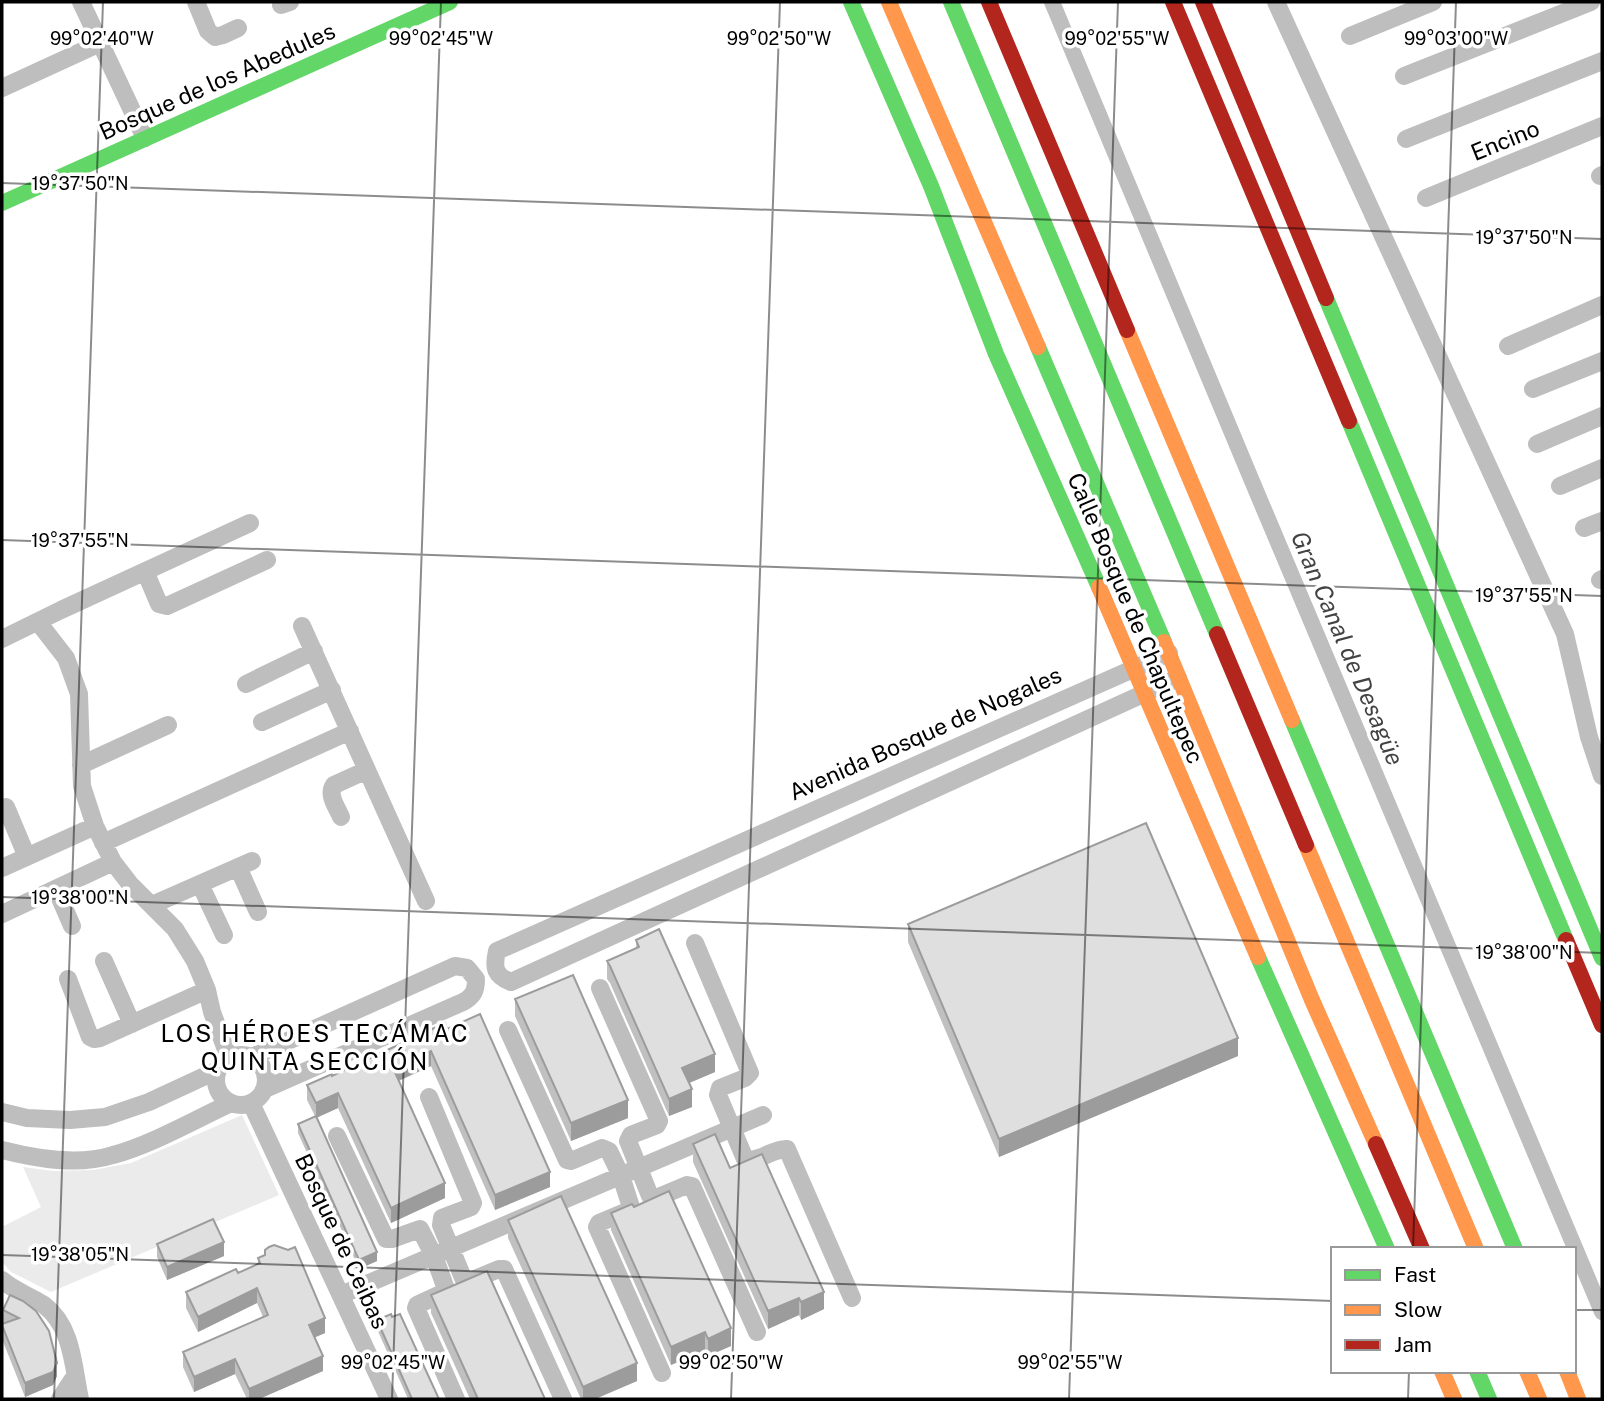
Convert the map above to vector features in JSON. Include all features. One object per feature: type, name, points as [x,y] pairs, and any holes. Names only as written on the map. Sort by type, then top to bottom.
[{"type":"main road","name":"Bosque de los Abedules","points":[[2,203],[450,2]]},
{"type":"main road","name":"Calle Bosque de Chapultepec","points":[[851,2],[931,186],[996,354],[1386,1247]]},
{"type":"main road","name":"Calle Bosque de Chapultepec","points":[[889,2],[1169,653],[1312,1000],[1421,1247]]},
{"type":"main road","points":[[951,2],[1475,1247]]},
{"type":"main road","points":[[989,2],[1514,1247]]},
{"type":"main road","points":[[1173,2],[1602,1025]]},
{"type":"main road","points":[[1203,2],[1602,958]]},
{"type":"main road","points":[[1443,1373],[1454,1399]]},
{"type":"main road","points":[[1478,1373],[1489,1399]]},
{"type":"main road","points":[[1528,1373],[1539,1399]]},
{"type":"main road","points":[[1568,1373],[1578,1399]]},
{"type":"street","points":[[81,2],[145,138]]},
{"type":"street","points":[[196,2],[208,31],[215,37],[238,29]]},
{"type":"street","points":[[1276,2],[1565,634],[1589,737],[1602,776]]},
{"type":"street","points":[[1350,36],[1433,2]]},
{"type":"street","points":[[1404,76],[1591,2]]},
{"type":"street","points":[[2,88],[100,43]]},
{"type":"street","points":[[1406,139],[1602,61]]},
{"type":"street","name":"Encino","points":[[1426,198],[1602,126]]},
{"type":"street","points":[[1508,346],[1602,305]]},
{"type":"street","points":[[1532,389],[1602,360]]},
{"type":"street","points":[[1537,444],[1602,416]]},
{"type":"street","points":[[1560,486],[1602,468]]},
{"type":"street","points":[[1584,528],[1602,521]]},
{"type":"street","points":[[2,639],[250,523]]},
{"type":"street","points":[[145,571],[159,604],[167,606],[267,560]]},
{"type":"street","points":[[2,1112],[27,1118],[59,1120],[105,1118],[149,1102],[223,1064],[240,1055],[252,1057],[262,1065],[266,1077],[265,1089],[260,1097],[251,1103],[231,1103],[223,1098],[218,1090],[216,1080],[223,1064],[207,990],[195,961],[175,929],[130,884],[113,862],[95,826],[82,786],[79,694],[66,658],[38,622]]},
{"type":"street","points":[[302,626],[426,901]]},
{"type":"street","points":[[246,684],[314,651]]},
{"type":"street","name":"Avenida Bosque de Nogales","points":[[1169,653],[497,951],[494,961],[496,971],[501,978],[511,982],[1178,678]]},
{"type":"street","name":"Avenida Bosque de Nogales","points":[[1096,684],[1108,710]]},
{"type":"street","points":[[262,722],[331,690]]},
{"type":"street","points":[[81,765],[168,726]]},
{"type":"street","points":[[103,843],[350,731]]},
{"type":"street","points":[[341,817],[331,790],[334,785],[368,770]]},
{"type":"street","points":[[6,807],[27,857]]},
{"type":"street","points":[[2,868],[95,826]]},
{"type":"street","name":"Avenida Bosque de Nogales","points":[[774,828],[788,856]]},
{"type":"street","points":[[2,914],[113,862]]},
{"type":"street","points":[[152,905],[245,864],[258,912]]},
{"type":"street","points":[[200,884],[224,935]]},
{"type":"street","points":[[56,889],[72,926]]},
{"type":"street","points":[[618,897],[632,927]]},
{"type":"street","points":[[695,943],[750,1073],[749,1076],[720,1088],[718,1092],[732,1128],[748,1161],[787,1149],[852,1298]]},
{"type":"street","points":[[104,961],[132,1024]]},
{"type":"street","points":[[252,1057],[455,966],[467,968],[476,979],[476,990],[469,999],[265,1089]]},
{"type":"street","points":[[68,979],[90,1037],[94,1039],[207,990]]},
{"type":"street","points":[[600,988],[659,1121],[657,1125],[631,1135],[628,1141],[650,1196],[656,1198],[687,1185],[692,1186],[757,1332]]},
{"type":"street","points":[[508,1030],[567,1160],[606,1149],[621,1176],[630,1210],[599,1223],[597,1227],[662,1373]]},
{"type":"street","points":[[429,1097],[473,1203],[471,1207],[442,1219],[440,1225],[464,1280],[504,1269],[563,1399]]},
{"type":"street","points":[[2,1150],[56,1160],[111,1156],[231,1103]]},
{"type":"street","name":"Bosque de Ceibas","points":[[251,1103],[390,1399]]},
{"type":"street","points":[[341,1296],[763,1115]]},
{"type":"street","points":[[337,1136],[386,1239],[420,1228],[434,1256],[445,1292],[416,1305],[416,1308],[456,1399]]},
{"type":"street","points":[[2,1280],[45,1306],[62,1325],[74,1359],[80,1399]]},
{"type":"street","points":[[60,1399],[75,1376]]},
{"type":"shaded area","points":[[242,1115],[279,1195],[51,1292],[11,1272],[2,1262],[2,1227],[41,1207],[23,1167],[53,1171],[93,1170],[131,1163]]},
{"type":"building","points":[[1146,823],[1238,1038],[999,1139],[908,924]]},
{"type":"building","points":[[659,929],[715,1054],[682,1068],[692,1089],[669,1099],[607,961],[639,947],[636,940]]},
{"type":"building","points":[[573,975],[628,1100],[571,1123],[515,999]]},
{"type":"building","points":[[480,1014],[550,1172],[495,1195],[431,1051],[393,1068],[445,1183],[391,1208],[338,1093],[316,1103],[307,1085],[445,1023],[447,1029]]},
{"type":"building","points":[[316,1116],[377,1252],[359,1260],[298,1124]]},
{"type":"building","points":[[715,1134],[730,1168],[762,1154],[824,1292],[801,1302],[799,1298],[768,1311],[693,1144]]},
{"type":"building","points":[[669,1191],[731,1328],[708,1339],[705,1332],[671,1347],[611,1213],[632,1204],[634,1207]]},
{"type":"building","points":[[561,1196],[637,1363],[583,1387],[508,1220]]},
{"type":"building","points":[[213,1219],[224,1242],[167,1267],[157,1244]]},
{"type":"building","points":[[274,1245],[288,1250],[295,1247],[325,1318],[309,1325],[323,1356],[249,1389],[235,1359],[194,1377],[183,1352],[268,1315],[257,1288],[198,1317],[186,1292],[236,1269],[238,1273],[260,1263],[258,1258]]},
{"type":"building","points":[[487,1271],[545,1399],[478,1399],[431,1295]]},
{"type":"building","points":[[10,1295],[36,1311],[49,1331],[57,1363],[53,1372],[25,1383],[2,1325],[19,1318],[3,1310]]},
{"type":"building","points":[[391,1314],[392,1317],[400,1314],[439,1399],[412,1399],[377,1320]]},
{"type":"waterway","name":"Gran Canal de Desagüe","points":[[1052,2],[1575,1247]]},
{"type":"waterway","name":"Gran Canal de Desagüe","points":[[1576,1250],[1602,1312]]},
{"type":"traffic: fast","points":[[2,203],[450,2]]},
{"type":"traffic: fast","points":[[851,2],[931,186],[996,354],[1099,587]]},
{"type":"traffic: fast","points":[[951,2],[1217,634]]},
{"type":"traffic: fast","points":[[1326,298],[1602,958]]},
{"type":"traffic: fast","points":[[1038,347],[1164,642]]},
{"type":"traffic: fast","points":[[1349,421],[1566,940]]},
{"type":"traffic: fast","points":[[1292,720],[1514,1247]]},
{"type":"traffic: fast","points":[[1258,957],[1386,1247]]},
{"type":"traffic: fast","points":[[1478,1373],[1489,1399]]},
{"type":"traffic: slow","points":[[889,2],[1038,347]]},
{"type":"traffic: slow","points":[[1127,330],[1292,720]]},
{"type":"traffic: slow","points":[[1099,587],[1258,957]]},
{"type":"traffic: slow","points":[[1164,642],[1312,1000],[1376,1144]]},
{"type":"traffic: slow","points":[[1306,845],[1475,1247]]},
{"type":"traffic: slow","points":[[1443,1373],[1454,1399]]},
{"type":"traffic: slow","points":[[1528,1373],[1539,1399]]},
{"type":"traffic: slow","points":[[1568,1373],[1578,1399]]},
{"type":"traffic: jam","points":[[989,2],[1127,330]]},
{"type":"traffic: jam","points":[[1173,2],[1349,421]]},
{"type":"traffic: jam","points":[[1203,2],[1326,298]]},
{"type":"traffic: jam","points":[[1217,634],[1306,845]]},
{"type":"traffic: jam","points":[[1566,940],[1602,1025]]},
{"type":"traffic: jam","points":[[1376,1144],[1421,1247]]},
{"type":"district","name":"LOS HÉROES TECÁMAC QUINTA SECCIÓN","points":[[315,1047]]}]
